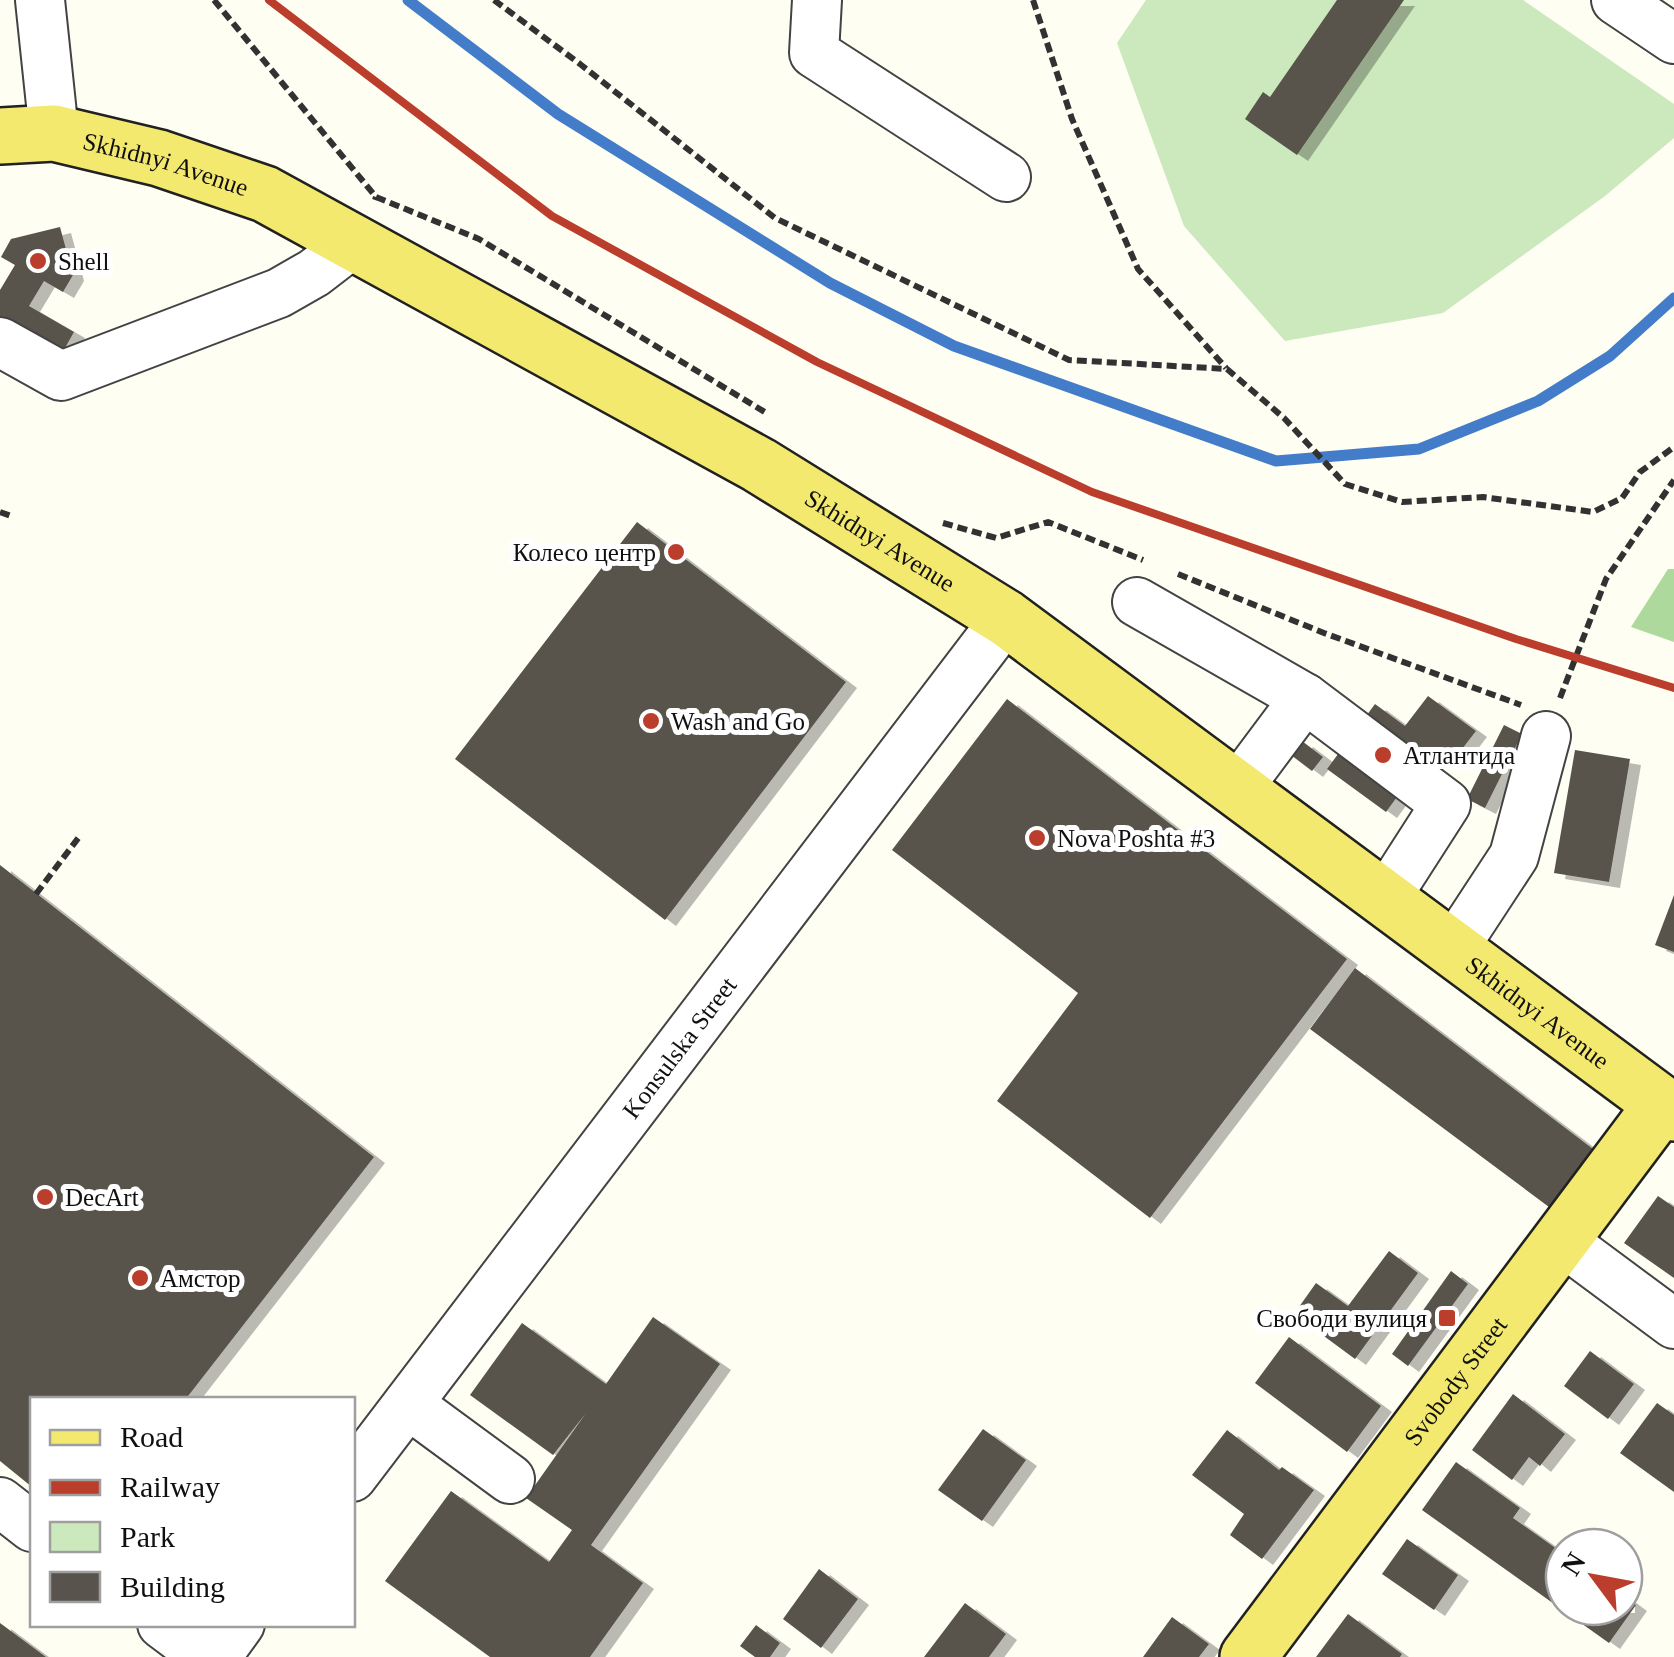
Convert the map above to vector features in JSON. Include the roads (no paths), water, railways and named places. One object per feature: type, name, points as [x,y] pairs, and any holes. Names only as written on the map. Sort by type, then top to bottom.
[{"type":"main road","name":"Skhidnyi Avenue","points":[[0,136],[54,133],[159,158],[265,194],[364,220],[1006,618],[1452,949],[1670,1102]]},
{"type":"main road","name":"Svobody Street","points":[[1248,1657],[1561,1240],[1670,1102]]},
{"type":"street","points":[[40,0],[54,133]]},
{"type":"street","points":[[817,0],[814,52],[1006,177]]},
{"type":"street","points":[[1616,0],[1674,38]]},
{"type":"street","points":[[0,342],[61,376],[279,293],[314,273],[364,220]]},
{"type":"street","points":[[1150,578],[1446,804],[1385,899]]},
{"type":"street","name":"Konsulska Street","points":[[355,1474],[1006,618]]},
{"type":"street","points":[[1237,790],[1305,698]]},
{"type":"street","points":[[1452,949],[1514,856],[1550,725]]},
{"type":"street","points":[[1561,1240],[1674,1324]]},
{"type":"street","points":[[408,1404],[510,1479]]},
{"type":"street","points":[[0,1502],[30,1525]]},
{"type":"street","points":[[166,1627],[206,1657]]},
{"type":"street","points":[[216,1657],[238,1627]]},
{"type":"waterway","points":[[408,0],[558,114],[830,283],[954,346],[1276,461],[1419,449],[1538,401],[1610,356],[1674,298]]},
{"type":"railway","points":[[269,0],[552,216],[817,362],[1092,492],[1516,639],[1674,688]]},
{"type":"place","name":"Shell","points":[[38,261]]},
{"type":"place","name":"Колесо центр","points":[[676,552]]},
{"type":"place","name":"Wash and Go","points":[[651,721]]},
{"type":"place","name":"Атлантида","points":[[1383,755]]},
{"type":"place","name":"Nova Poshta #3","points":[[1037,838]]},
{"type":"place","name":"DecArt","points":[[45,1197]]},
{"type":"place","name":"Амстор","points":[[140,1278]]},
{"type":"place","name":"Свободи вулиця","points":[[1447,1318]]}]
